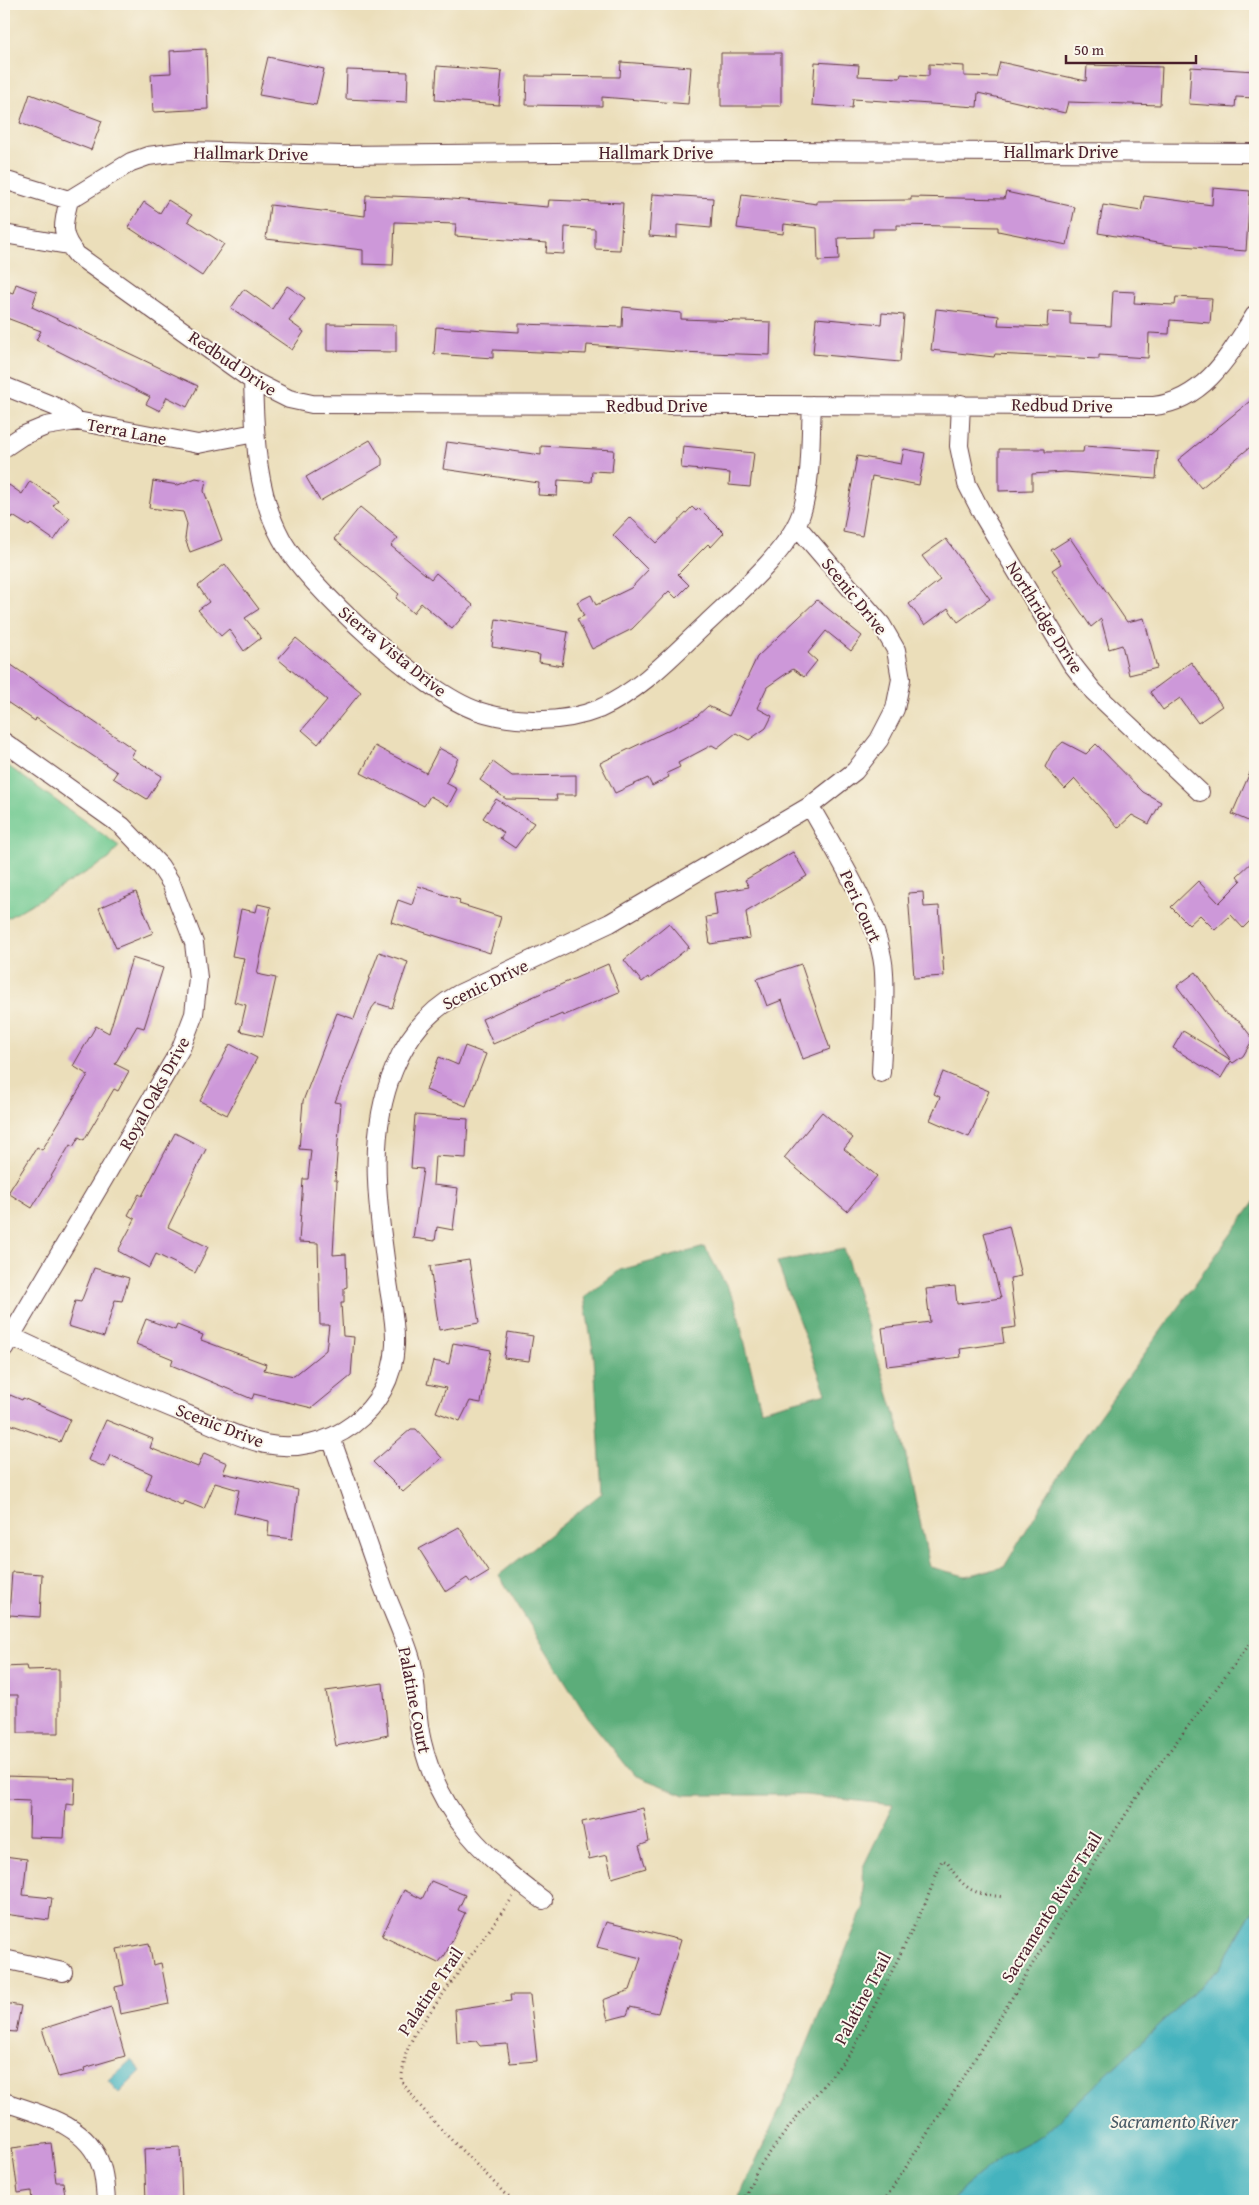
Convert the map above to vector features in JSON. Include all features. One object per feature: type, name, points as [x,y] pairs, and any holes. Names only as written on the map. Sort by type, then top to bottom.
[{"type":"street","name":"Hallmark Drive","points":[[69,200],[131,162],[148,156],[186,151],[343,155],[767,151],[1255,153]]},
{"type":"street","points":[[4,180],[69,200],[63,234],[68,245]]},
{"type":"street","points":[[4,234],[68,245]]},
{"type":"street","name":"Redbud Drive","points":[[68,245],[77,255],[253,381],[289,399],[312,404],[961,404],[1140,406],[1168,404],[1191,393],[1217,371],[1255,315]]},
{"type":"street","name":"Sierra Vista Drive","points":[[253,381],[256,451],[266,501],[281,538],[293,557],[351,621],[418,676],[463,705],[505,718],[556,719],[598,709],[626,694],[664,663],[762,571],[796,526],[802,512],[809,466],[812,405]]},
{"type":"street","points":[[4,386],[56,407],[77,421]]},
{"type":"street","name":"Northridge Drive","points":[[961,404],[959,446],[967,484],[984,517],[1072,664],[1094,692],[1200,792]]},
{"type":"street","name":"Terra Lane","points":[[4,448],[22,436],[46,426],[77,421],[198,444],[255,433]]},
{"type":"street","name":"Scenic Drive","points":[[5,1338],[263,1444],[290,1447],[318,1443],[355,1424],[365,1415],[384,1388],[394,1357],[394,1330],[378,1200],[377,1129],[382,1103],[399,1057],[427,1016],[441,1004],[460,994],[610,923],[810,806],[855,771],[879,740],[895,709],[901,679],[896,650],[882,624],[796,526]]},
{"type":"street","name":"Royal Oaks Drive","points":[[4,742],[122,826],[160,866],[171,883],[194,943],[198,978],[194,1014],[181,1048],[5,1338]]},
{"type":"street","name":"Peri Court","points":[[810,806],[841,861],[878,937],[884,973],[882,1073]]},
{"type":"street","name":"Palatine Court","points":[[331,1438],[411,1660],[421,1740],[429,1768],[440,1794],[474,1843],[522,1885],[543,1900]]},
{"type":"street","points":[[4,1959],[63,1972]]},
{"type":"street","points":[[4,2102],[60,2123],[83,2138],[94,2151],[101,2166],[106,2201]]},
{"type":"path","name":"Sacramento River Trail","points":[[884,2201],[1147,1781],[1255,1637]]},
{"type":"path","name":"Palatine Trail","points":[[743,2201],[763,2162],[795,2118],[853,2050],[925,1904],[942,1860],[947,1862],[959,1882],[982,1895],[1005,1897]]},
{"type":"path","name":"Palatine Trail","points":[[516,2201],[504,2193],[441,2129],[415,2101],[401,2080],[406,2053],[415,2033],[522,1885]]},
{"type":"green space","points":[[4,763],[119,846],[109,859],[4,920]]},
{"type":"green space","points":[[1255,1201],[1255,1909],[1219,1969],[1042,2135],[1005,2154],[964,2187],[953,2201],[737,2201],[782,2105],[864,1906],[863,1867],[893,1805],[805,1795],[685,1795],[634,1775],[588,1718],[499,1575],[602,1493],[594,1357],[584,1297],[620,1270],[705,1247],[735,1302],[761,1410],[826,1393],[777,1262],[844,1249],[901,1434],[930,1567],[965,1576],[1004,1567],[1074,1451]]},
{"type":"water","name":"Sacramento River","points":[[1255,1909],[1255,2201],[953,2201],[964,2187],[1005,2154],[1042,2135],[1219,1969]]},
{"type":"water","points":[[131,2060],[141,2071],[119,2093],[108,2081]]},
{"type":"building","points":[[206,49],[208,109],[153,112],[151,74],[171,73],[170,51]]},
{"type":"building","points":[[721,53],[781,53],[781,106],[721,106]]},
{"type":"building","points":[[268,57],[324,69],[316,105],[259,95]]},
{"type":"building","points":[[621,62],[691,67],[688,104],[602,97],[602,106],[526,105],[527,76],[620,77]]},
{"type":"building","points":[[815,62],[859,65],[858,76],[900,78],[901,74],[929,76],[929,64],[964,66],[964,76],[996,77],[1000,62],[1086,81],[1087,65],[1162,67],[1160,105],[1068,102],[1065,113],[978,93],[977,107],[853,99],[852,108],[812,105]]},
{"type":"building","points":[[437,66],[502,71],[499,105],[435,100]]},
{"type":"building","points":[[1191,67],[1255,71],[1255,98],[1236,97],[1235,107],[1189,104]]},
{"type":"building","points":[[347,70],[408,72],[407,102],[346,99]]},
{"type":"building","points":[[30,94],[102,121],[91,150],[20,123]]},
{"type":"building","points":[[1213,188],[1250,191],[1246,251],[1169,245],[1098,233],[1103,205],[1141,211],[1144,196],[1212,205]]},
{"type":"building","points":[[1006,192],[1075,207],[1067,245],[998,231],[998,227],[897,225],[897,229],[873,229],[873,237],[838,238],[839,260],[818,261],[817,228],[784,224],[783,234],[737,228],[742,194],[817,204],[817,201],[911,200],[911,197],[1004,199]]},
{"type":"building","points":[[652,194],[713,198],[711,228],[677,225],[677,238],[649,236]]},
{"type":"building","points":[[366,195],[439,198],[548,207],[549,200],[623,203],[620,250],[595,249],[595,229],[565,227],[564,254],[546,253],[547,243],[455,236],[456,224],[395,222],[393,265],[363,264],[363,250],[266,239],[270,205],[365,216]]},
{"type":"building","points":[[168,200],[192,215],[188,221],[224,244],[202,276],[128,227],[144,202],[160,213]]},
{"type":"building","points":[[16,284],[37,292],[32,307],[198,386],[187,407],[167,397],[160,411],[146,404],[150,397],[36,340],[41,331],[4,317],[4,290],[13,293]]},
{"type":"building","points":[[287,286],[305,298],[289,321],[304,332],[292,350],[231,308],[244,289],[272,309]]},
{"type":"building","points":[[1113,291],[1135,292],[1134,303],[1175,305],[1176,297],[1212,299],[1210,323],[1170,320],[1169,334],[1149,333],[1148,358],[1099,355],[1099,359],[995,354],[994,357],[931,350],[936,309],[999,316],[998,325],[1047,327],[1048,311],[1070,312],[1070,324],[1111,326]]},
{"type":"building","points":[[623,307],[681,313],[681,319],[771,322],[770,355],[678,352],[587,345],[586,354],[493,350],[493,358],[434,354],[436,327],[519,332],[519,324],[622,327]]},
{"type":"building","points":[[882,313],[904,315],[900,362],[813,354],[816,318],[881,324]]},
{"type":"building","points":[[327,324],[396,325],[396,352],[327,351]]},
{"type":"building","points":[[1255,397],[1255,443],[1201,488],[1178,460]]},
{"type":"building","points":[[370,440],[382,459],[382,465],[320,501],[306,477]]},
{"type":"building","points":[[447,442],[541,455],[541,446],[614,450],[612,472],[592,471],[591,482],[558,480],[557,496],[538,495],[539,483],[443,469]]},
{"type":"building","points":[[683,446],[754,453],[750,487],[729,485],[730,473],[681,468]]},
{"type":"building","points":[[1084,446],[1158,451],[1156,479],[1065,472],[1032,474],[1032,490],[999,491],[999,449],[1045,449],[1045,452],[1083,452]]},
{"type":"building","points":[[904,449],[925,453],[919,485],[872,476],[862,536],[843,532],[857,456],[901,464]]},
{"type":"building","points":[[196,478],[206,480],[204,491],[222,540],[190,552],[185,539],[187,524],[183,512],[149,508],[153,481],[178,485]]},
{"type":"building","points":[[30,481],[58,500],[53,506],[70,518],[54,540],[31,524],[29,526],[4,513],[4,492],[9,485],[22,494]]},
{"type":"building","points":[[360,507],[398,538],[391,546],[431,579],[436,573],[473,605],[452,629],[421,603],[413,613],[396,598],[399,594],[334,539]]},
{"type":"building","points":[[692,507],[696,511],[699,508],[724,533],[711,547],[708,544],[678,574],[689,585],[676,598],[669,591],[632,629],[592,649],[577,619],[584,616],[577,602],[591,595],[596,605],[631,588],[648,570],[613,535],[630,517],[657,543]]},
{"type":"building","points":[[1070,538],[1127,622],[1144,618],[1157,668],[1129,675],[1122,645],[1109,649],[1101,619],[1091,627],[1052,570],[1061,564],[1051,550]]},
{"type":"building","points":[[946,539],[990,599],[958,622],[948,608],[925,625],[909,604],[940,580],[922,556]]},
{"type":"building","points":[[225,564],[259,609],[245,618],[261,638],[244,651],[229,629],[221,636],[198,610],[209,602],[198,586]]},
{"type":"building","points":[[817,600],[862,636],[851,651],[826,631],[808,653],[817,661],[804,677],[793,669],[767,687],[757,708],[772,716],[766,728],[749,740],[736,733],[717,748],[712,745],[678,763],[680,767],[667,773],[669,777],[652,786],[648,778],[615,793],[600,763],[696,717],[708,706],[729,716],[757,657]]},
{"type":"building","points":[[496,619],[568,632],[562,666],[539,662],[540,655],[492,647]]},
{"type":"building","points":[[296,638],[361,692],[318,744],[302,730],[327,700],[278,659]]},
{"type":"building","points":[[4,660],[135,750],[131,757],[162,776],[147,799],[113,778],[117,772],[36,718],[35,721],[4,700]]},
{"type":"building","points":[[1191,662],[1222,706],[1198,723],[1180,698],[1163,710],[1150,692]]},
{"type":"building","points":[[1063,742],[1086,754],[1096,744],[1143,792],[1161,802],[1149,824],[1132,815],[1118,828],[1075,779],[1065,789],[1045,767],[1053,751]]},
{"type":"building","points":[[375,746],[426,773],[439,748],[458,758],[446,783],[457,789],[448,806],[430,796],[424,806],[361,773]]},
{"type":"building","points":[[1255,761],[1255,824],[1232,814]]},
{"type":"building","points":[[493,762],[512,776],[576,775],[576,795],[556,795],[557,800],[506,799],[480,780]]},
{"type":"building","points":[[496,799],[534,823],[515,848],[500,838],[504,833],[483,818]]},
{"type":"building","points":[[793,852],[807,876],[746,912],[750,938],[710,944],[706,917],[717,915],[714,893],[749,887],[745,880]]},
{"type":"building","points":[[1255,859],[1255,916],[1243,928],[1231,915],[1215,930],[1200,915],[1189,925],[1171,907],[1198,881],[1219,903],[1241,881],[1237,876]]},
{"type":"building","points":[[418,886],[460,900],[459,904],[501,917],[490,953],[391,922],[398,900],[412,905]]},
{"type":"building","points":[[136,892],[153,933],[116,948],[99,908]]},
{"type":"building","points":[[923,892],[924,907],[939,906],[944,976],[914,978],[908,893]]},
{"type":"building","points":[[258,904],[271,907],[257,974],[276,978],[263,1036],[240,1031],[246,1005],[234,1002],[244,958],[232,956],[241,909],[256,912]]},
{"type":"building","points":[[669,923],[689,947],[649,979],[648,977],[642,982],[624,960]]},
{"type":"building","points":[[379,952],[408,962],[392,1008],[376,1003],[372,1008],[335,1102],[341,1103],[335,1181],[337,1181],[333,1255],[346,1254],[347,1287],[344,1288],[344,1303],[341,1303],[343,1336],[354,1337],[351,1376],[312,1408],[254,1394],[252,1399],[171,1365],[173,1359],[136,1344],[146,1319],[175,1330],[177,1325],[203,1335],[201,1340],[266,1364],[264,1370],[294,1376],[326,1350],[329,1325],[320,1325],[318,1243],[299,1242],[303,1179],[308,1179],[311,1150],[299,1149],[303,1101],[337,1013],[354,1019]]},
{"type":"building","points":[[132,958],[163,968],[144,1028],[137,1026],[115,1064],[129,1071],[118,1091],[114,1089],[84,1140],[79,1137],[73,1147],[70,1145],[32,1208],[8,1193],[37,1147],[42,1150],[88,1075],[73,1066],[96,1026],[109,1033]]},
{"type":"building","points":[[608,964],[619,992],[493,1044],[482,1019]]},
{"type":"building","points":[[801,964],[830,1049],[803,1059],[782,1000],[767,1006],[757,979]]},
{"type":"building","points":[[1196,972],[1225,1013],[1240,1022],[1253,1039],[1243,1056],[1233,1063],[1231,1061],[1221,1078],[1173,1048],[1183,1031],[1231,1060],[1177,986]]},
{"type":"building","points":[[230,1044],[257,1058],[227,1115],[200,1101]]},
{"type":"building","points":[[465,1046],[486,1054],[466,1106],[426,1090],[439,1057],[458,1065]]},
{"type":"building","points":[[943,1072],[989,1091],[969,1137],[930,1120],[940,1097],[934,1094]]},
{"type":"building","points":[[822,1112],[853,1138],[844,1149],[877,1176],[847,1211],[784,1158]]},
{"type":"building","points":[[415,1115],[468,1119],[466,1158],[435,1156],[433,1185],[458,1188],[453,1230],[437,1227],[435,1241],[413,1238],[423,1169],[411,1168]]},
{"type":"building","points":[[175,1133],[206,1149],[168,1227],[208,1247],[195,1273],[156,1254],[149,1268],[118,1251],[135,1219],[128,1215],[139,1194],[142,1196]]},
{"type":"building","points":[[1009,1226],[1021,1276],[1010,1278],[1016,1327],[1002,1329],[1004,1343],[960,1349],[961,1357],[887,1366],[882,1328],[930,1322],[926,1289],[955,1286],[957,1304],[1001,1298],[984,1233]]},
{"type":"building","points":[[469,1260],[479,1323],[439,1330],[430,1266]]},
{"type":"building","points":[[94,1268],[129,1278],[122,1301],[115,1300],[104,1337],[68,1326],[75,1301],[81,1302]]},
{"type":"building","points":[[508,1332],[533,1336],[529,1361],[504,1358]]},
{"type":"building","points":[[453,1343],[491,1350],[481,1403],[470,1401],[460,1421],[436,1412],[446,1388],[427,1384],[433,1361],[449,1364]]},
{"type":"building","points":[[10,1395],[22,1400],[23,1398],[70,1419],[60,1442],[4,1422],[4,1409]]},
{"type":"building","points":[[106,1420],[153,1439],[150,1448],[198,1467],[204,1453],[227,1463],[223,1473],[298,1490],[292,1539],[268,1536],[269,1521],[234,1513],[239,1490],[215,1483],[204,1509],[184,1501],[182,1505],[146,1490],[152,1474],[110,1455],[105,1467],[88,1460]]},
{"type":"building","points":[[411,1429],[416,1429],[442,1458],[403,1492],[373,1462]]},
{"type":"building","points":[[459,1527],[489,1572],[471,1583],[467,1578],[446,1592],[419,1549]]},
{"type":"building","points":[[12,1572],[42,1574],[40,1617],[9,1615]]},
{"type":"building","points":[[26,1666],[27,1670],[59,1669],[59,1733],[18,1733],[18,1695],[4,1695],[4,1667]]},
{"type":"building","points":[[383,1683],[388,1735],[336,1746],[326,1691]]},
{"type":"building","points":[[4,1776],[75,1778],[74,1805],[66,1804],[64,1838],[29,1837],[30,1800],[4,1799]]},
{"type":"building","points":[[643,1808],[649,1842],[639,1846],[646,1868],[612,1878],[607,1855],[589,1859],[582,1822]]},
{"type":"building","points":[[4,1856],[27,1859],[23,1895],[52,1898],[49,1920],[4,1914]]},
{"type":"building","points":[[431,1881],[465,1895],[458,1910],[465,1913],[445,1955],[438,1963],[382,1936],[404,1890],[422,1899]]},
{"type":"building","points":[[606,1922],[681,1940],[658,2013],[630,2007],[627,2015],[608,2020],[603,2000],[630,1990],[641,1958],[597,1947]]},
{"type":"building","points":[[149,1943],[153,1965],[161,1963],[169,2004],[120,2014],[115,1987],[124,1985],[117,1949]]},
{"type":"building","points":[[510,1995],[530,1995],[537,2061],[510,2063],[507,2044],[480,2046],[476,2041],[457,2043],[455,2009],[511,2001]]},
{"type":"building","points":[[4,2003],[21,2006],[16,2032],[4,2031]]},
{"type":"building","points":[[111,2007],[125,2056],[84,2068],[85,2071],[58,2077],[42,2029]]},
{"type":"building","points":[[51,2143],[56,2182],[63,2182],[66,2201],[32,2201],[31,2191],[18,2193],[12,2148]]},
{"type":"building","points":[[180,2147],[182,2201],[146,2201],[144,2149]]}]
